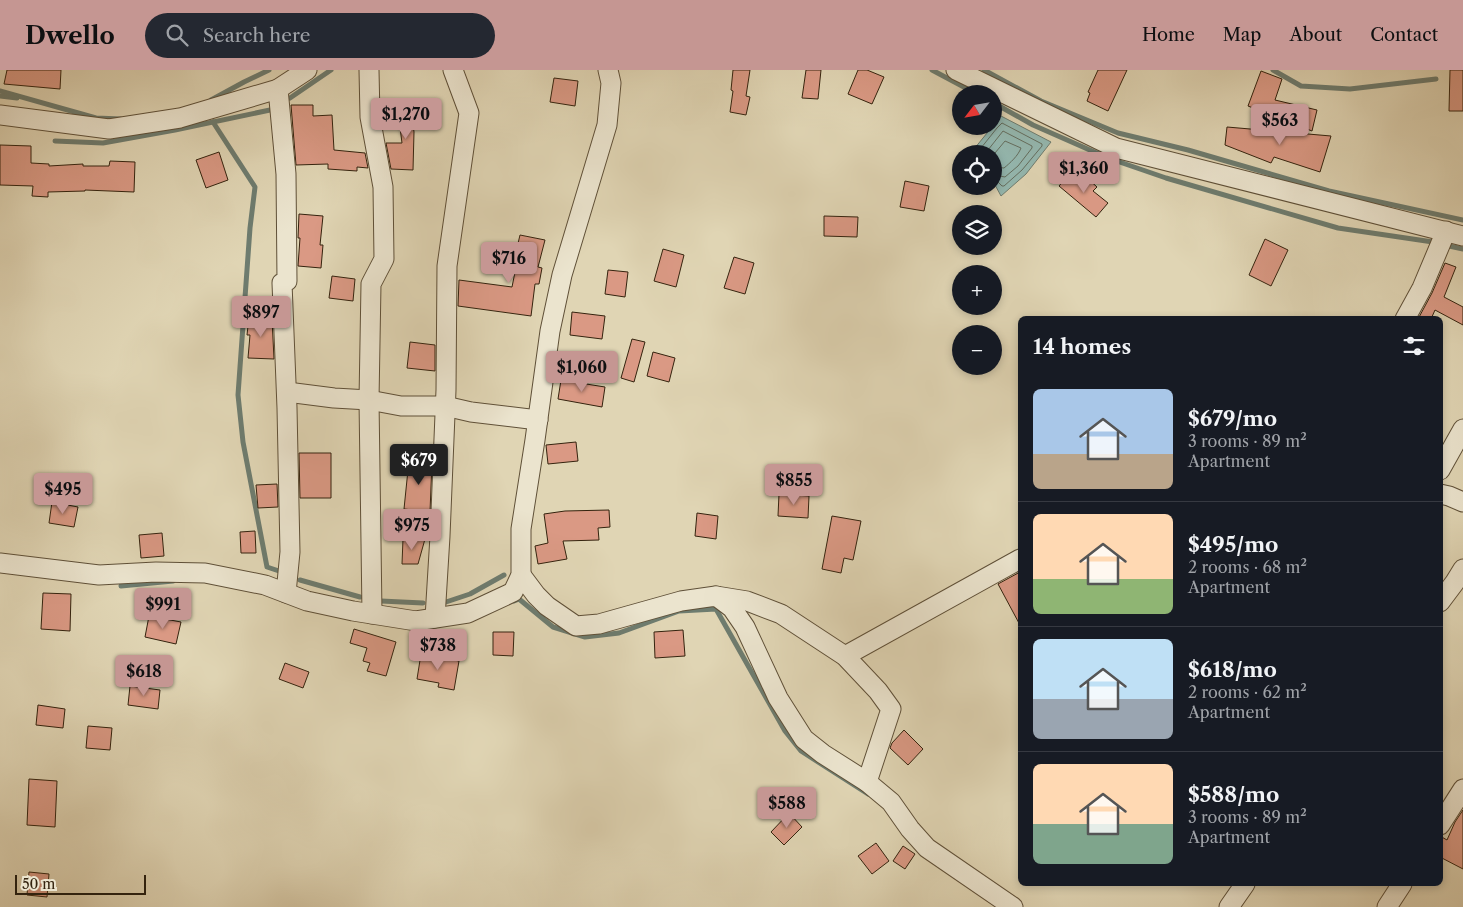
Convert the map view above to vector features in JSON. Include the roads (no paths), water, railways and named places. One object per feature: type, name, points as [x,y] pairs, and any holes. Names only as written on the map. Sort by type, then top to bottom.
[{"type":"street","points":[[0,115],[109,129],[180,118],[278,89],[307,70]]},
{"type":"street","points":[[369,70],[370,117],[383,187],[384,259],[371,284],[369,400],[372,614]]},
{"type":"street","points":[[435,618],[445,406],[447,266],[469,113],[453,70]]},
{"type":"street","points":[[1,566],[99,575],[205,572],[266,585],[307,601],[353,611],[416,621],[468,612],[513,592],[520,575],[520,529],[538,420],[550,330],[562,275],[607,125],[611,83],[608,70]]},
{"type":"street","points":[[956,70],[1116,148],[1455,234],[1407,316]]},
{"type":"street","points":[[278,89],[286,174],[287,281],[282,283],[287,392],[290,552],[286,593]]},
{"type":"street","points":[[287,392],[369,400],[401,406],[445,406],[470,412],[538,420]]},
{"type":"street","points":[[1443,465],[1463,429]]},
{"type":"street","points":[[1443,495],[1463,502]]},
{"type":"street","points":[[845,656],[1018,560]]},
{"type":"street","points":[[1443,598],[1456,582],[1463,569]]},
{"type":"street","points":[[520,575],[547,606],[576,626],[599,624],[681,601],[716,596],[747,600],[782,614],[845,656],[878,691],[891,709],[867,782]]},
{"type":"street","points":[[716,596],[732,608],[745,627],[778,698],[804,739],[823,754],[867,782],[891,802],[910,829],[927,848],[1013,907]]},
{"type":"street","points":[[1443,820],[1463,789]]},
{"type":"street","points":[[1229,907],[1244,886]]},
{"type":"street","points":[[1387,907],[1401,886]]},
{"type":"water","points":[[1002,117],[1051,142],[1026,174],[1001,196],[1002,145],[977,145],[985,135],[1002,135]]},
{"type":"waterway","points":[[211,100],[269,70]]},
{"type":"waterway","points":[[290,98],[331,70]]},
{"type":"waterway","points":[[932,70],[960,85]]},
{"type":"waterway","points":[[984,70],[1041,101],[1118,133],[1188,150],[1329,191],[1463,220]]},
{"type":"waterway","points":[[1273,70],[1301,86],[1350,89],[1436,79]]},
{"type":"waterway","points":[[0,91],[96,118],[121,119]]},
{"type":"waterway","points":[[0,96],[17,98]]},
{"type":"waterway","points":[[1002,108],[1033,125],[1108,158],[1166,178],[1338,228],[1433,242]]},
{"type":"waterway","points":[[55,141],[103,143],[270,110]]},
{"type":"waterway","points":[[213,122],[255,187],[250,228],[238,395],[243,442],[267,567],[279,571]]},
{"type":"waterway","points":[[1449,246],[1463,249]]},
{"type":"waterway","points":[[446,602],[470,594],[504,575]]},
{"type":"waterway","points":[[300,580],[360,597]]},
{"type":"waterway","points":[[121,586],[173,581]]},
{"type":"waterway","points":[[514,601],[519,599],[553,627],[585,637],[619,633],[679,611],[716,609],[785,731],[801,751],[868,794]]},
{"type":"waterway","points":[[381,601],[423,603]]}]
